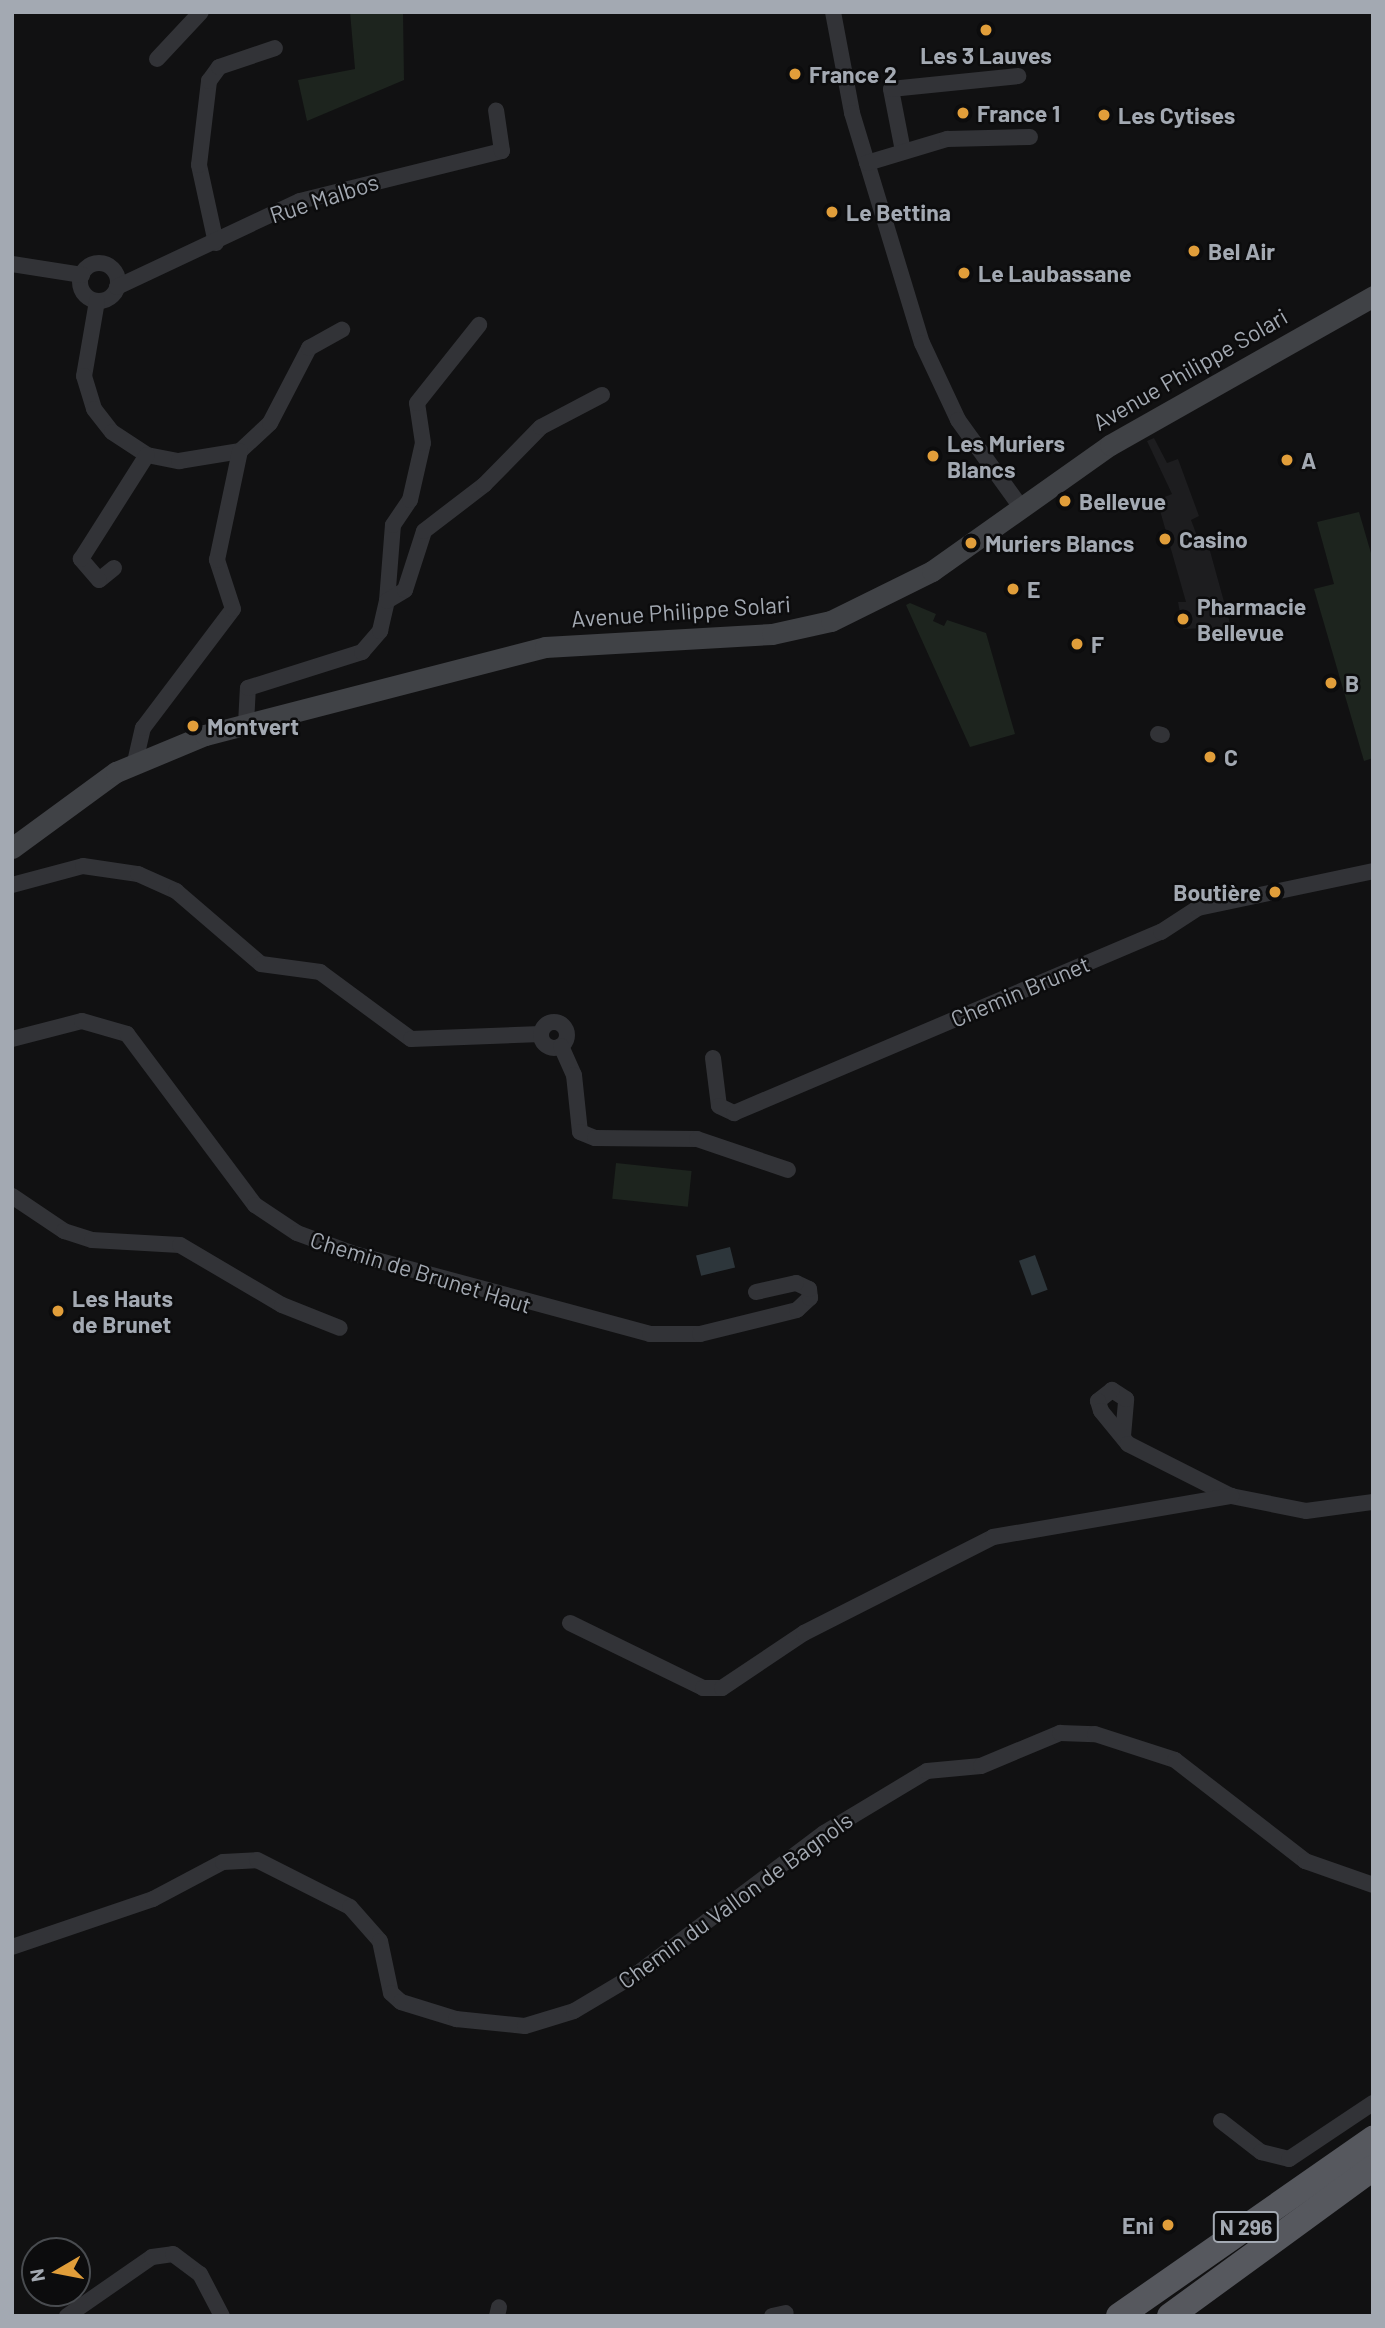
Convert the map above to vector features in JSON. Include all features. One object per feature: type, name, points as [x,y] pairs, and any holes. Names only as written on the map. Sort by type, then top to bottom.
[{"type":"highway","name":"N 296","points":[[1119,2316],[1373,2139]]},
{"type":"highway","name":"N 296","points":[[1170,2316],[1373,2168]]},
{"type":"main road","name":"Avenue Philippe Solari","points":[[12,848],[135,762],[246,724],[545,647],[813,626],[932,571],[1020,506],[1110,445],[1373,296]]},
{"type":"street","points":[[157,59],[201,12]]},
{"type":"street","points":[[832,12],[867,163],[940,385],[978,451],[1020,506]]},
{"type":"street","points":[[216,243],[200,165],[209,81],[219,67],[275,48]]},
{"type":"street","points":[[903,151],[891,89],[1018,76]]},
{"type":"street","name":"Rue Malbos","points":[[117,287],[216,243],[300,201],[502,151],[496,110]]},
{"type":"street","points":[[867,163],[947,139],[1030,136]]},
{"type":"street","points":[[12,264],[82,275]]},
{"type":"street","points":[[97,301],[83,292],[82,275],[89,267],[105,265],[117,287],[97,301],[84,376],[94,409],[112,432],[147,455],[179,461],[240,451],[270,423],[309,348],[342,330]]},
{"type":"street","points":[[246,724],[248,688],[362,652],[380,631],[387,601],[393,525],[410,500],[423,443],[417,403],[479,325]]},
{"type":"street","points":[[387,601],[405,590],[424,531],[484,485],[541,427],[602,395]]},
{"type":"street","points":[[135,762],[143,728],[233,609],[217,560],[240,451]]},
{"type":"street","points":[[114,568],[99,580],[82,559],[147,455]]},
{"type":"street","points":[[12,885],[83,866],[138,874],[176,891],[261,964],[320,972],[411,1039],[541,1034],[549,1047],[561,1046],[574,1075],[580,1132],[595,1138],[697,1139],[788,1170]]},
{"type":"street","name":"Chemin Brunet","points":[[713,1058],[719,1106],[734,1113],[1161,932],[1198,908],[1373,872]]},
{"type":"street","name":"Chemin de Brunet Haut","points":[[12,1039],[82,1021],[127,1034],[256,1205],[298,1233],[354,1254],[650,1335],[700,1334],[797,1310],[810,1298],[809,1289],[796,1283],[756,1292]]},
{"type":"street","points":[[12,1196],[64,1231],[92,1240],[180,1245],[282,1305],[340,1328]]},
{"type":"street","points":[[1123,1436],[1139,1453],[1231,1496],[1306,1511],[1373,1502]]},
{"type":"street","points":[[570,1623],[702,1688],[722,1688],[804,1633],[993,1537],[1231,1496]]},
{"type":"street","name":"Chemin du Vallon de Bagnols","points":[[12,1947],[153,1899],[223,1862],[257,1860],[350,1907],[380,1941],[391,1993],[401,2002],[456,2019],[525,2026],[574,2011],[641,1971],[824,1833],[927,1771],[981,1766],[1060,1733],[1096,1734],[1175,1760],[1305,1861],[1373,1885]]},
{"type":"street","points":[[1221,2121],[1261,2152],[1289,2159],[1373,2103]]},
{"type":"street","points":[[67,2316],[152,2257],[173,2254],[200,2274],[222,2316]]},
{"type":"shaded area","points":[[350,12],[403,12],[404,80],[307,121],[298,80],[355,69]]},
{"type":"shaded area","name":"Bellevue","points":[[1154,438],[1167,463],[1178,459],[1199,516],[1191,520],[1199,541],[1207,540],[1231,627],[1183,629],[1178,602],[1186,602],[1157,500],[1172,494],[1147,441]]},
{"type":"shaded area","points":[[1359,512],[1373,560],[1373,758],[1364,761],[1314,589],[1334,584],[1317,522]]},
{"type":"shaded area","points":[[910,603],[936,614],[933,621],[944,626],[947,620],[986,633],[1015,734],[970,747],[906,605]]},
{"type":"shaded area","points":[[616,1163],[692,1171],[688,1207],[612,1199]]},
{"type":"shaded area","points":[[730,1247],[735,1267],[701,1276],[696,1255]]},
{"type":"shaded area","points":[[1035,1255],[1048,1290],[1032,1296],[1019,1261]]},
{"type":"place","name":"Les 3 Lauves","points":[[986,30]]},
{"type":"place","name":"France 2","points":[[795,74]]},
{"type":"place","name":"France 1","points":[[963,113]]},
{"type":"place","name":"Les Cytises","points":[[1104,115]]},
{"type":"place","name":"Le Bettina","points":[[832,212]]},
{"type":"place","name":"Bel Air","points":[[1194,251]]},
{"type":"place","name":"Le Laubassane","points":[[964,273]]},
{"type":"place","name":"Les Muriers Blancs","points":[[933,456]]},
{"type":"place","name":"A","points":[[1287,460]]},
{"type":"place","name":"Bellevue","points":[[1065,501]]},
{"type":"place","name":"Casino","points":[[1165,539]]},
{"type":"place","name":"Muriers Blancs","points":[[971,543]]},
{"type":"place","name":"E","points":[[1013,589]]},
{"type":"place","name":"Pharmacie Bellevue","points":[[1183,619]]},
{"type":"place","name":"F","points":[[1077,644]]},
{"type":"place","name":"B","points":[[1331,683]]},
{"type":"place","name":"Montvert","points":[[193,726]]},
{"type":"place","name":"C","points":[[1210,757]]},
{"type":"place","name":"Boutière","points":[[1275,892]]},
{"type":"place","name":"Les Hauts de Brunet","points":[[58,1311]]},
{"type":"place","name":"Eni","points":[[1168,2225]]}]
